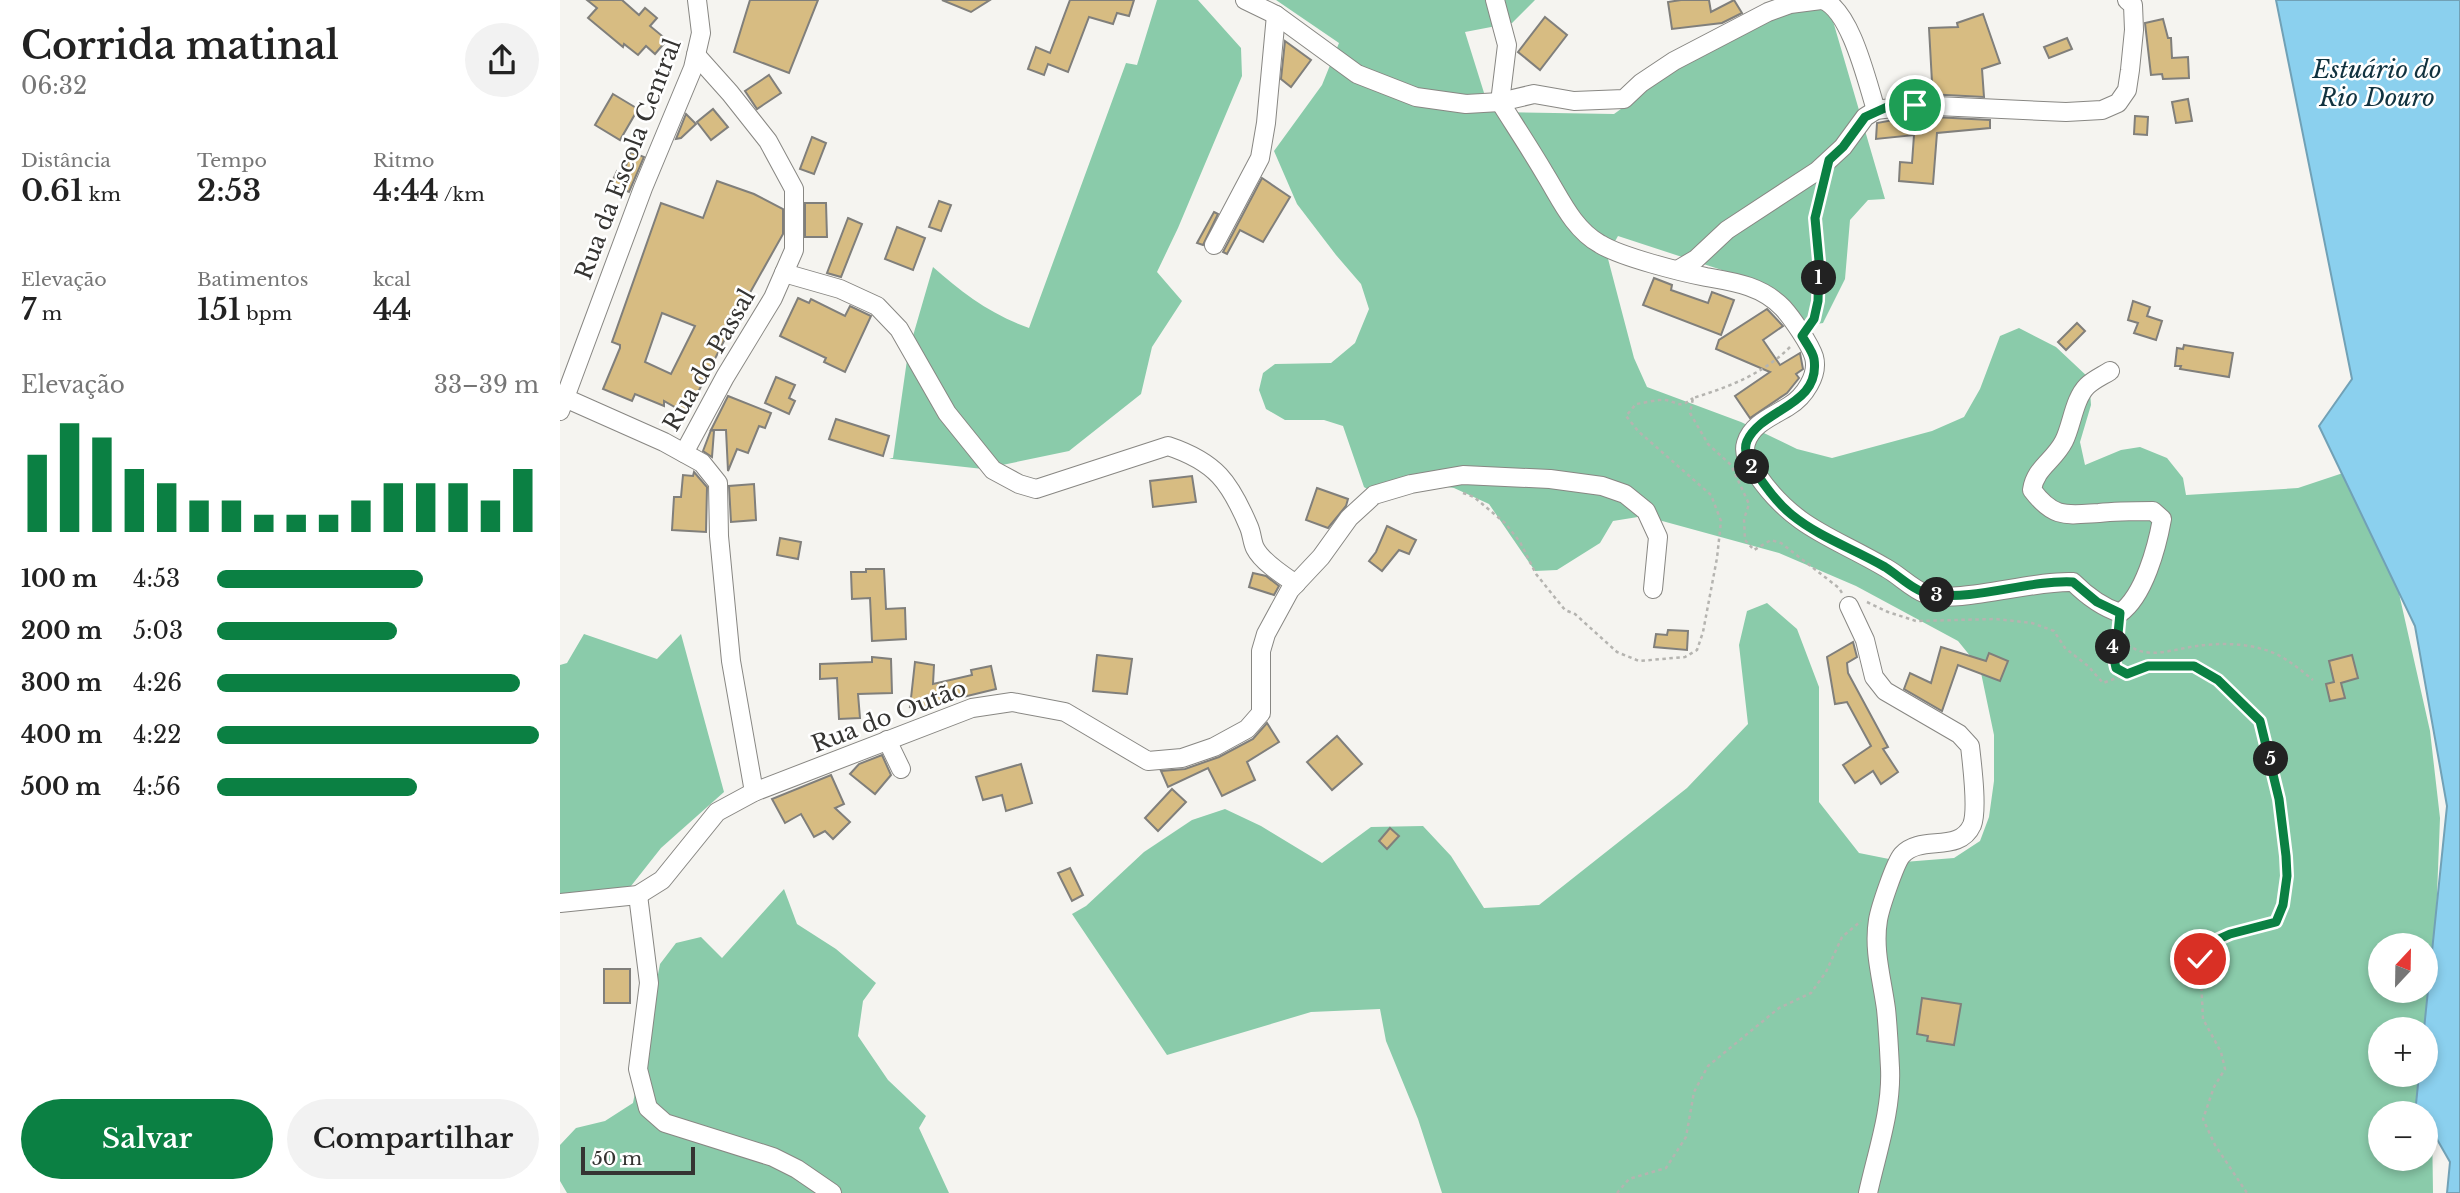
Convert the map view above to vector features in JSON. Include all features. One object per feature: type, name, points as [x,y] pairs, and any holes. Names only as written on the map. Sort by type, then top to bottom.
[{"type":"street","name":"Rua da Escola Central","points":[[562,405],[643,188],[693,68],[701,33],[697,0]]},
{"type":"street","points":[[1245,0],[1276,15],[1357,74],[1416,97],[1466,104],[1500,102],[1534,94],[1574,101],[1624,99],[1641,83],[1674,61],[1768,12],[1790,4],[1822,0],[1831,3],[1846,23],[1876,110]]},
{"type":"street","points":[[1495,0],[1507,45],[1500,102],[1573,220],[1599,244],[1636,258],[1757,288],[1783,308],[1802,336],[1815,358],[1813,375],[1804,393],[1791,405],[1758,424],[1746,443],[1747,459],[1770,493],[1792,515],[1821,534],[1885,567],[1926,594],[1953,596],[2041,583],[2073,582],[2097,602],[2120,613],[2131,605],[2141,584],[2158,541],[2162,519],[2153,511],[2072,516],[2048,507],[2032,490],[2034,476],[2053,459],[2064,442],[2086,386],[2110,371]]},
{"type":"street","points":[[1679,269],[1696,258],[1727,230],[1817,171],[1843,147],[1865,117],[1876,110],[1915,105],[2066,112],[2102,110],[2118,103],[2127,90],[2134,30],[2133,5],[2127,0]]},
{"type":"street","points":[[1214,244],[1260,158],[1276,15]]},
{"type":"street","name":"Rua do Passal","points":[[696,55],[768,141],[794,189],[794,250],[773,298],[725,377],[684,453],[702,463],[718,483],[719,536],[731,660],[754,792]]},
{"type":"street","points":[[784,274],[840,289],[877,306],[899,330],[947,413],[993,470],[1019,484],[1036,489],[1168,446],[1185,451],[1207,463],[1226,482],[1250,528],[1256,550],[1277,571],[1296,584]]},
{"type":"street","points":[[562,405],[684,453]]},
{"type":"street","name":"Rua do Outão","points":[[560,903],[638,895],[662,880],[717,812],[754,792],[972,708],[1012,702],[1065,712],[1148,761],[1182,758],[1214,747],[1247,729],[1261,713],[1261,651],[1266,634],[1296,584],[1321,557],[1349,518],[1374,495],[1411,484],[1463,475],[1550,479],[1602,486],[1625,494],[1646,511],[1658,537],[1653,589]]},
{"type":"street","points":[[1854,600],[1874,677],[1885,691],[1959,734],[1970,746],[1973,798],[1972,824],[1966,834],[1953,842],[1922,844],[1902,855],[1878,919],[1877,960],[1886,1008],[1891,1070],[1889,1097],[1868,1193]]},
{"type":"street","points":[[887,740],[901,769]]},
{"type":"street","points":[[638,895],[649,983],[638,1069],[648,1108],[665,1123],[773,1157],[797,1169],[832,1193]]},
{"type":"path","points":[[1802,336],[1814,319],[1818,301],[1819,261],[1815,218],[1829,160]]},
{"type":"path","points":[[1453,489],[1474,497],[1505,523],[1520,542],[1536,574],[1565,610],[1576,614],[1617,652],[1639,661],[1685,657],[1697,650],[1703,632],[1721,521],[1711,495],[1638,431],[1626,416],[1636,404],[1665,400],[1677,405],[1693,398]]},
{"type":"path","points":[[1839,588],[1854,600],[1916,621],[1996,619],[2032,623],[2054,631],[2065,648],[2088,666],[2103,684],[2148,666],[2194,666],[2239,699],[2260,721],[2272,760],[2279,799],[2287,876],[2283,905],[2276,922],[2230,934],[2212,942],[2200,959],[2203,1019],[2221,1052],[2225,1069],[2214,1087],[2203,1119],[2214,1145],[2248,1193]]},
{"type":"path","points":[[2120,613],[2118,634],[2112,650],[2116,668],[2127,674]]},
{"type":"path","points":[[2118,634],[2126,645],[2145,653],[2171,652],[2198,646],[2261,648],[2283,657],[2313,680]]},
{"type":"path","points":[[1616,1193],[1629,1179],[1666,1168],[1686,1137],[1694,1092],[1708,1066],[1779,1008],[1811,993],[1826,972],[1842,937],[1859,921],[1878,919]]},
{"type":"green space","points":[[1157,0],[1198,0],[1241,48],[1242,76],[1157,272],[1182,301],[1152,347],[1141,394],[1069,451],[983,469],[889,458],[893,458],[908,353],[933,267],[978,302],[1002,317],[1029,328],[1126,63],[1137,65]]},
{"type":"green space","points":[[1276,0],[1535,0],[1512,23],[1465,32],[1490,112],[1614,114],[1750,16],[1828,4],[1885,199],[1868,200],[1850,220],[1845,279],[1823,323],[1798,327],[1734,274],[1618,236],[1607,255],[1634,358],[1647,387],[1741,422],[1797,449],[1832,458],[1932,431],[1964,417],[1980,389],[2000,336],[2019,328],[2056,347],[2089,378],[2091,405],[2080,442],[2085,465],[2121,450],[2140,447],[2167,458],[2183,478],[2186,495],[2298,488],[2358,468],[2391,558],[2430,731],[2440,818],[2436,933],[2368,933],[2368,1003],[2433,1003],[2432,1017],[2368,1017],[2368,1087],[2432,1087],[2432,1101],[2368,1101],[2368,1171],[2433,1171],[2433,1193],[1442,1193],[1418,1119],[1386,1041],[1380,1009],[1311,1012],[1167,1055],[1072,914],[1086,906],[1144,852],[1192,820],[1225,809],[1261,826],[1322,863],[1371,827],[1423,826],[1451,856],[1484,908],[1539,905],[1687,788],[1748,724],[1739,645],[1747,611],[1767,603],[1797,629],[1819,687],[1819,802],[1859,853],[1904,862],[1954,858],[1980,841],[1989,817],[1994,781],[1994,735],[1980,668],[1958,641],[1856,586],[1779,553],[1644,516],[1613,521],[1600,543],[1557,570],[1535,571],[1489,504],[1454,488],[1428,484],[1380,497],[1364,487],[1343,426],[1324,420],[1285,420],[1266,409],[1259,390],[1263,373],[1275,364],[1331,363],[1355,343],[1369,309],[1361,284],[1297,204],[1274,151],[1322,85],[1339,43]]},
{"type":"green space","points":[[584,634],[657,659],[681,634],[724,792],[661,848],[631,886],[560,898],[560,665],[567,663]]},
{"type":"green space","points":[[784,889],[797,924],[836,949],[876,983],[863,1001],[858,1036],[888,1080],[926,1116],[919,1128],[949,1193],[567,1193],[560,1181],[560,1145],[576,1128],[605,1121],[633,1103],[660,964],[676,943],[701,937],[722,958]]},
{"type":"water","name":"Estuário do Rio Douro","points":[[2276,0],[2460,0],[2460,1193],[2447,1193],[2450,1162],[2438,1141],[2438,1101],[2416,1101],[2418,1087],[2438,1087],[2438,1017],[2425,1017],[2427,1003],[2438,1003],[2438,933],[2434,933],[2447,806],[2415,626],[2319,426],[2352,379]]},
{"type":"building","points":[[587,0],[622,0],[639,15],[645,8],[657,18],[650,26],[667,40],[655,54],[646,46],[638,55],[624,44],[623,47],[588,18],[597,8]]},
{"type":"building","points":[[750,0],[818,0],[789,73],[734,52]]},
{"type":"building","points":[[942,0],[990,0],[971,12]]},
{"type":"building","points":[[1070,0],[1134,0],[1129,16],[1117,13],[1113,24],[1089,17],[1068,72],[1048,64],[1044,75],[1028,69],[1036,47],[1050,53]]},
{"type":"building","points":[[1709,0],[1711,12],[1734,0],[1742,13],[1722,23],[1672,29],[1668,2]]},
{"type":"building","points":[[1983,14],[2000,63],[1982,69],[1984,97],[1927,94],[1926,82],[1932,82],[1929,28],[1958,27],[1957,23]]},
{"type":"building","points":[[1545,17],[1567,35],[1540,70],[1518,52]]},
{"type":"building","points":[[2163,19],[2168,38],[2171,38],[2172,58],[2188,57],[2189,78],[2163,79],[2162,74],[2151,75],[2145,23]]},
{"type":"building","points":[[2067,38],[2072,49],[2049,58],[2044,47]]},
{"type":"building","points":[[1285,41],[1311,60],[1291,87],[1281,79]]},
{"type":"building","points":[[769,75],[781,93],[757,109],[745,91]]},
{"type":"building","points":[[613,94],[638,109],[620,140],[595,125]]},
{"type":"building","points":[[2188,99],[2192,121],[2176,123],[2172,102]]},
{"type":"building","points":[[713,109],[728,127],[711,140],[697,122]]},
{"type":"building","points":[[686,114],[696,124],[681,138],[676,139]]},
{"type":"building","points":[[1915,116],[1990,120],[1990,128],[1937,133],[1933,184],[1899,181],[1900,162],[1912,163],[1914,135],[1876,139],[1877,123]]},
{"type":"building","points":[[2135,116],[2148,117],[2147,135],[2134,134]]},
{"type":"building","points":[[812,137],[826,143],[814,174],[800,169]]},
{"type":"building","points":[[631,152],[644,157],[629,192],[611,184],[617,171],[623,174]]},
{"type":"building","points":[[1262,178],[1290,197],[1263,242],[1240,230],[1227,254],[1223,252]]},
{"type":"building","points":[[717,181],[754,194],[783,209],[783,234],[733,323],[687,414],[664,401],[664,406],[635,394],[632,401],[603,389],[620,348],[620,345],[612,342],[661,203],[703,218]],"holes":[[[662,313],[695,326],[671,374],[645,362]]]},
{"type":"building","points":[[939,201],[951,205],[941,231],[929,227]]},
{"type":"building","points":[[805,203],[826,203],[827,237],[805,237]]},
{"type":"building","points":[[1214,212],[1218,214],[1203,245],[1197,243]]},
{"type":"building","points":[[848,218],[862,224],[841,277],[827,273]]},
{"type":"building","points":[[897,227],[925,238],[913,270],[885,259]]},
{"type":"building","points":[[1654,278],[1672,285],[1671,290],[1708,303],[1712,292],[1734,300],[1721,335],[1643,305]]},
{"type":"building","points":[[798,298],[809,303],[811,299],[845,316],[850,306],[871,316],[845,372],[824,362],[826,358],[780,336]]},
{"type":"building","points":[[2133,301],[2150,307],[2147,316],[2162,321],[2156,340],[2134,333],[2138,323],[2128,320]]},
{"type":"building","points":[[1767,309],[1783,326],[1763,340],[1780,365],[1800,353],[1803,369],[1796,374],[1799,378],[1787,393],[1750,418],[1735,396],[1770,372],[1716,349],[1719,340]]},
{"type":"building","points":[[2077,323],[2085,331],[2066,350],[2058,342]]},
{"type":"building","points":[[2184,345],[2233,353],[2229,377],[2175,366],[2177,348],[2183,349]]},
{"type":"building","points":[[776,377],[795,385],[789,398],[795,401],[789,414],[765,403]]},
{"type":"building","points":[[728,396],[771,413],[765,428],[759,426],[748,453],[737,449],[728,471],[726,430],[711,430]]},
{"type":"building","points":[[836,419],[889,436],[883,456],[829,439]]},
{"type":"building","points":[[711,430],[714,431],[712,457],[703,451]]},
{"type":"building","points":[[694,472],[707,487],[706,532],[672,530],[674,497],[681,497],[683,475],[693,476]]},
{"type":"building","points":[[1192,476],[1196,502],[1153,507],[1150,481]]},
{"type":"building","points":[[754,484],[756,520],[731,522],[729,486]]},
{"type":"building","points":[[1317,488],[1348,499],[1346,506],[1328,528],[1306,520]]},
{"type":"building","points":[[1387,526],[1416,540],[1409,554],[1399,550],[1382,571],[1369,561],[1376,552]]},
{"type":"building","points":[[780,538],[801,542],[798,559],[777,555]]},
{"type":"building","points":[[866,569],[884,569],[886,609],[905,608],[906,639],[872,641],[870,598],[852,599],[851,572],[866,572]]},
{"type":"building","points":[[1253,573],[1266,576],[1279,586],[1274,595],[1249,587]]},
{"type":"building","points":[[1668,630],[1688,631],[1687,650],[1654,647],[1656,634],[1667,635]]},
{"type":"building","points":[[1853,642],[1857,657],[1847,663],[1848,673],[1888,747],[1883,749],[1898,772],[1881,784],[1873,771],[1855,783],[1843,765],[1871,746],[1847,702],[1835,704],[1827,657]]},
{"type":"building","points":[[1941,647],[1986,661],[1989,653],[2008,661],[2000,681],[1958,665],[1942,711],[1904,689],[1910,673],[1931,683]]},
{"type":"building","points":[[1097,655],[1132,659],[1127,694],[1093,691]]},
{"type":"building","points":[[2352,655],[2358,678],[2341,683],[2345,698],[2330,701],[2326,684],[2334,682],[2329,661]]},
{"type":"building","points":[[872,657],[891,659],[892,693],[858,694],[860,718],[839,719],[837,678],[820,679],[820,664],[872,662]]},
{"type":"building","points":[[915,662],[934,665],[933,684],[972,675],[971,670],[991,666],[996,689],[930,705],[930,709],[910,707]]},
{"type":"building","points":[[1267,723],[1279,742],[1247,762],[1255,780],[1222,796],[1208,768],[1168,787],[1161,771],[1185,769],[1219,757],[1253,739]]},
{"type":"building","points":[[1337,736],[1362,764],[1332,790],[1307,762]]},
{"type":"building","points":[[882,755],[891,775],[875,794],[850,774],[859,764]]},
{"type":"building","points":[[1021,764],[1032,803],[1006,811],[1002,795],[983,800],[976,777]]},
{"type":"building","points":[[831,775],[844,804],[835,808],[850,822],[833,839],[825,831],[814,837],[801,814],[785,823],[772,799]]},
{"type":"building","points":[[1172,789],[1186,802],[1158,831],[1145,818]]},
{"type":"building","points":[[1390,828],[1399,836],[1387,849],[1379,841]]},
{"type":"building","points":[[1070,868],[1083,895],[1072,901],[1058,873]]},
{"type":"building","points":[[604,969],[630,969],[630,1003],[604,1003]]},
{"type":"building","points":[[1922,998],[1961,1004],[1954,1045],[1927,1041],[1928,1036],[1917,1034]]},
{"type":"route","points":[[1915,105],[1887,107],[1865,117],[1843,147],[1829,160],[1815,218],[1819,261],[1818,301],[1814,319],[1802,336],[1815,358],[1813,375],[1804,393],[1791,405],[1758,424],[1746,443],[1747,459],[1770,493],[1792,515],[1821,534],[1885,567],[1926,594],[1953,596],[2041,583],[2073,582],[2097,602],[2120,613],[2118,634],[2112,650],[2116,668],[2127,674],[2148,666],[2194,666],[2218,680],[2260,721],[2272,760],[2279,799],[2287,876],[2283,905],[2276,922],[2230,934],[2212,942],[2200,959]]}]
